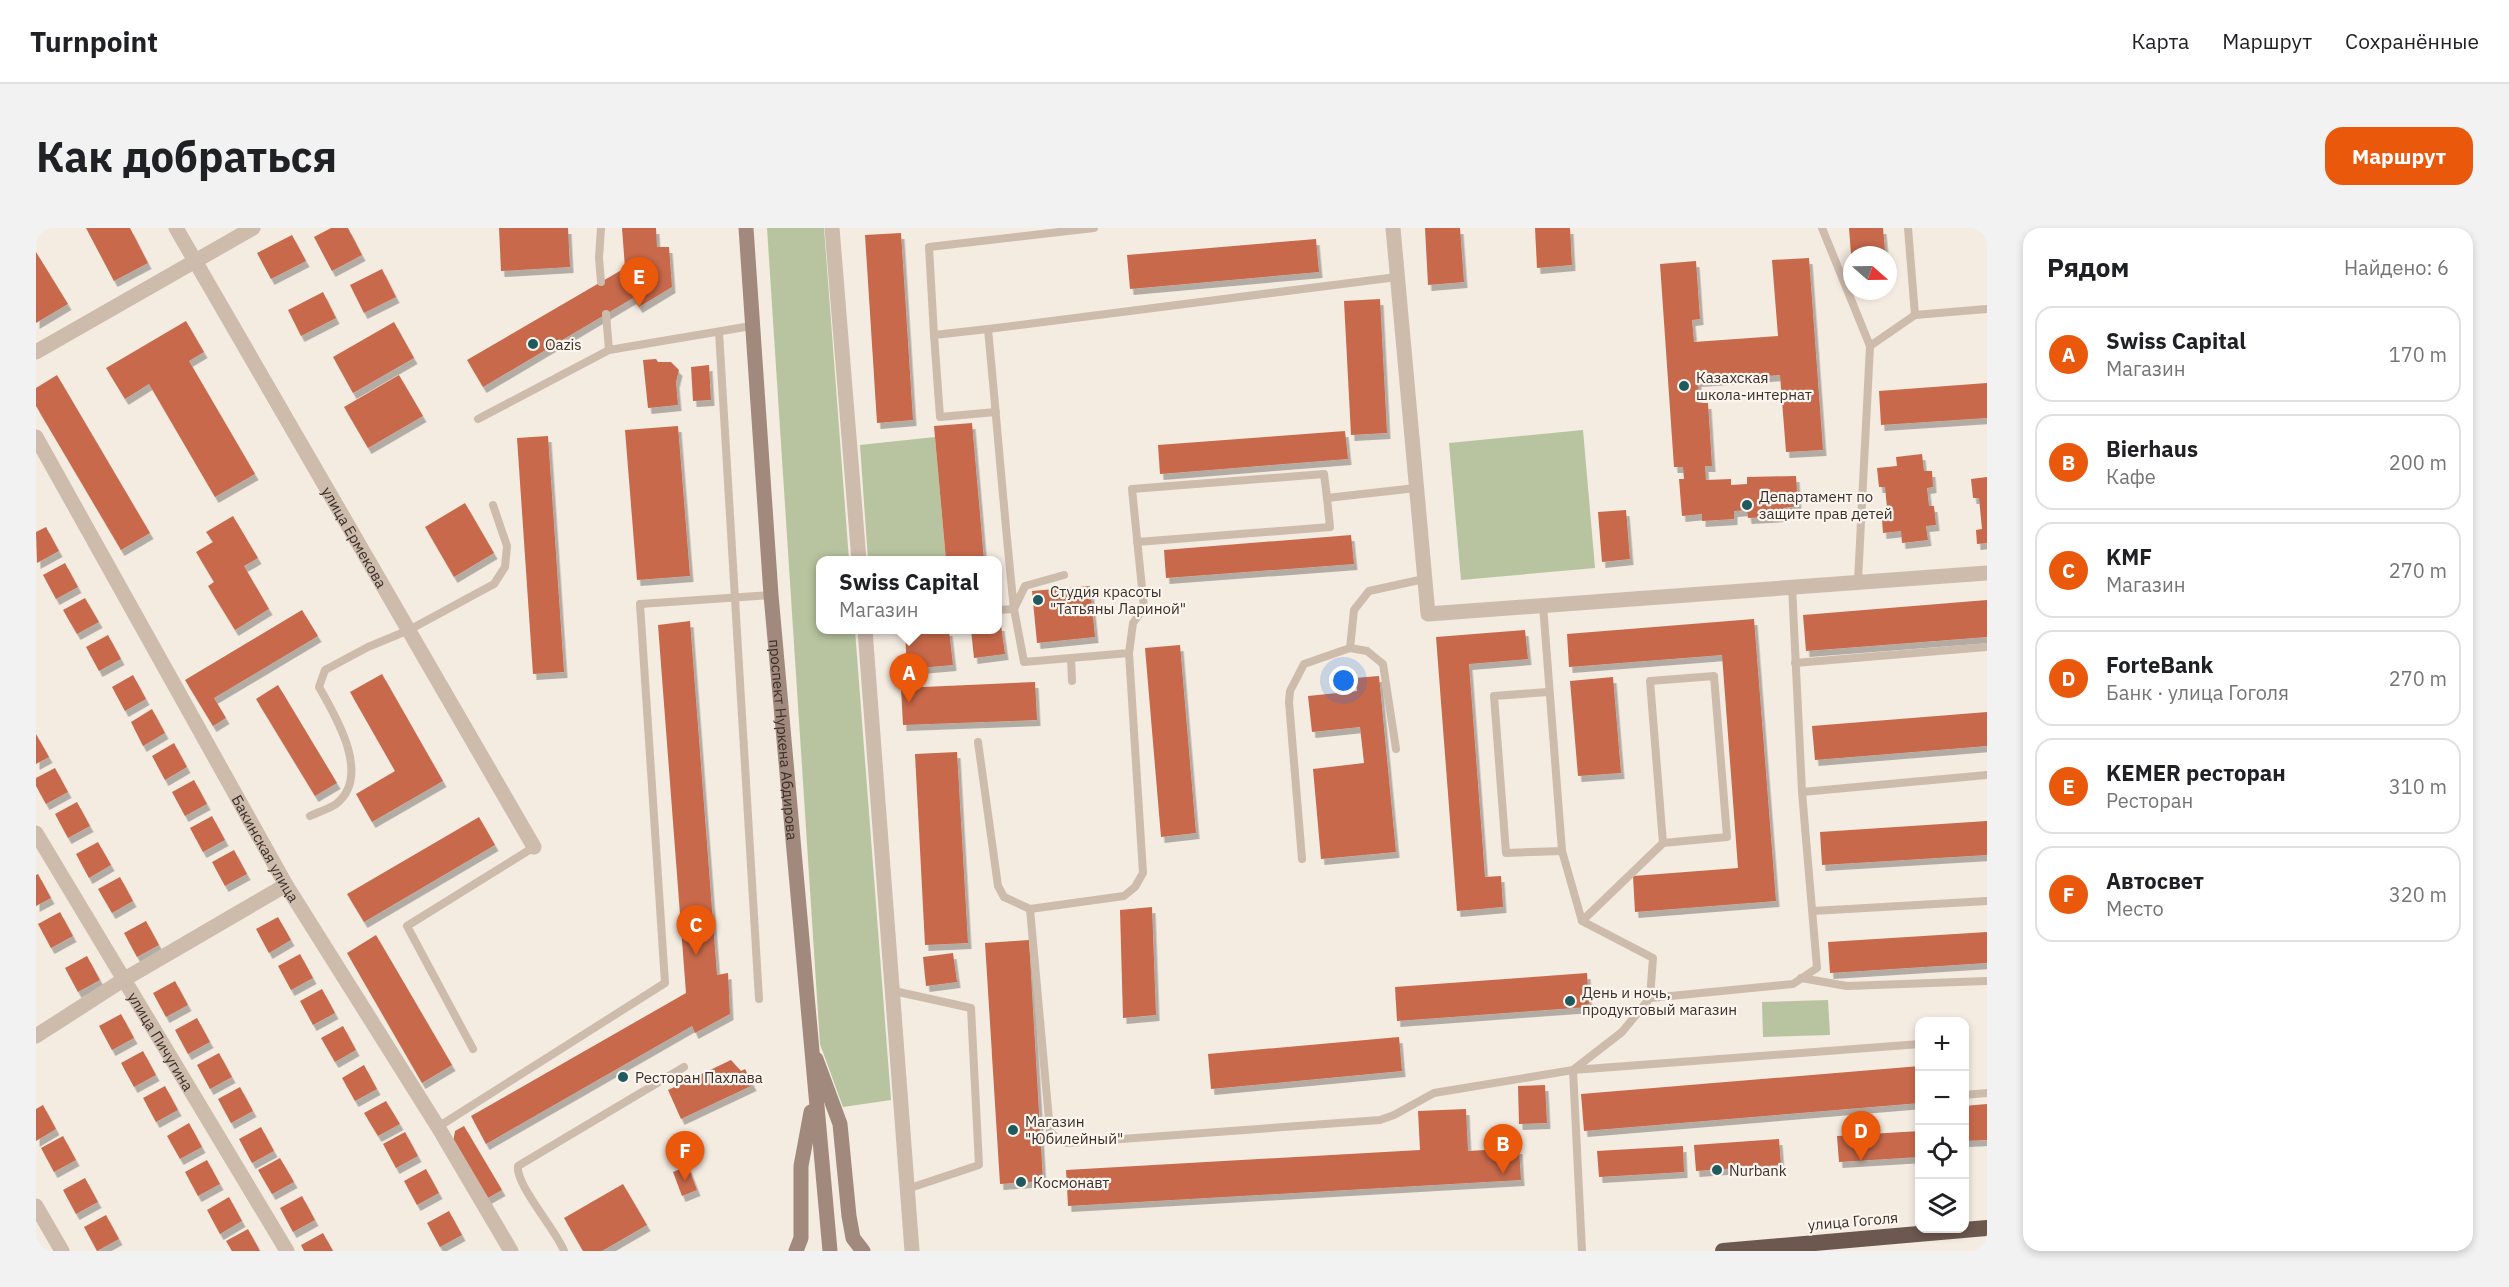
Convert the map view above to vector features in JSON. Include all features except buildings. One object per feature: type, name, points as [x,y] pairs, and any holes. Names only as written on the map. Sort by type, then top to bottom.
[{"type":"highway","name":"улица Гоголя","points":[[1723,1251],[1768,1249],[1987,1228]]},
{"type":"main road","name":"проспект Нуркена Абдирова","points":[[746,228],[771,595],[830,1251]]},
{"type":"main road","points":[[810,1045],[840,1124],[849,1216],[853,1238],[863,1251]]},
{"type":"main road","points":[[796,1251],[801,1238],[801,1166],[815,1094]]},
{"type":"street","name":"улица Ермекова","points":[[176,228],[534,847]]},
{"type":"street","points":[[36,352],[253,228]]},
{"type":"street","points":[[832,228],[859,556]]},
{"type":"street","points":[[1393,228],[1428,614],[1987,573]]},
{"type":"street","name":"Бакинская улица","points":[[36,436],[286,885],[438,1127],[511,1251]]},
{"type":"street","points":[[865,634],[912,1251]]},
{"type":"street","name":"улица Пичугина","points":[[36,833],[287,1251]]},
{"type":"street","points":[[36,1036],[123,980],[286,885]]},
{"type":"street","points":[[36,1206],[62,1251]]},
{"type":"lane","points":[[601,282],[599,258],[602,228]]},
{"type":"lane","points":[[996,412],[940,417],[929,246],[1094,228]]},
{"type":"lane","points":[[1822,228],[1870,346],[1858,581]]},
{"type":"lane","points":[[1908,228],[1915,315]]},
{"type":"lane","points":[[934,335],[1397,277]]},
{"type":"lane","points":[[1870,346],[1915,315],[1987,309]]},
{"type":"lane","points":[[606,314],[609,350]]},
{"type":"lane","points":[[478,419],[609,350],[751,326]]},
{"type":"lane","points":[[988,329],[1014,609],[1024,662],[1129,653]]},
{"type":"lane","points":[[719,332],[759,999]]},
{"type":"lane","points":[[978,742],[998,886],[1004,897],[1030,909],[1124,896],[1135,887],[1143,873],[1129,653],[1134,623],[1144,608],[1137,542],[1132,489],[1324,474],[1330,527],[1137,542]]},
{"type":"lane","points":[[1327,498],[1416,488]]},
{"type":"lane","points":[[310,816],[336,804],[350,787],[351,763],[336,717],[319,687],[326,670],[368,647],[409,630],[495,584],[505,567],[507,546],[493,505]]},
{"type":"lane","points":[[1014,609],[1025,586],[1064,575]]},
{"type":"lane","points":[[1350,648],[1354,609],[1369,591],[1424,579]]},
{"type":"lane","points":[[1650,998],[1793,984],[1816,968],[1802,792],[1792,586]]},
{"type":"lane","points":[[438,1127],[665,982],[640,604],[771,595]]},
{"type":"lane","points":[[1543,605],[1562,851],[1582,921],[1653,958],[1650,998],[1622,1032],[1573,1071]]},
{"type":"lane","points":[[1002,610],[1014,609]]},
{"type":"lane","points":[[1795,663],[1987,647]]},
{"type":"lane","points":[[1302,859],[1290,691],[1304,664],[1350,648],[1367,651],[1383,664],[1396,749]]},
{"type":"lane","points":[[1071,658],[1072,681]]},
{"type":"lane","points":[[1582,921],[1663,843],[1727,837],[1714,676],[1650,681],[1663,843]]},
{"type":"lane","points":[[1548,692],[1494,696],[1506,853],[1562,851]]},
{"type":"lane","points":[[1802,792],[1987,775]]},
{"type":"lane","points":[[473,1049],[407,927],[534,847]]},
{"type":"lane","points":[[1813,910],[1987,901]]},
{"type":"lane","points":[[1030,909],[1050,1131],[1058,1140],[1067,1143],[1380,1120],[1434,1093],[1573,1071],[1915,1044]]},
{"type":"lane","points":[[1801,978],[1847,986],[1987,981]]},
{"type":"lane","points":[[894,991],[971,1008],[979,1165],[907,1189]]},
{"type":"lane","points":[[564,1251],[559,1237],[520,1180],[518,1166],[684,1067]]},
{"type":"lane","points":[[1573,1071],[1582,1251]]},
{"type":"lane","points":[[1969,1095],[1987,1093]]},
{"type":"green space","points":[[767,228],[824,228],[849,556],[816,556],[816,634],[855,634],[891,1100],[843,1107],[820,1044]]},
{"type":"green space","points":[[1583,430],[1595,568],[1461,580],[1449,443]]},
{"type":"green space","points":[[935,437],[946,556],[868,556],[860,445]]},
{"type":"green space","points":[[1828,1000],[1830,1035],[1763,1037],[1762,1002]]},
{"type":"place","name":"KEMER ресторан","points":[[639,307]]},
{"type":"place","name":"Oazis","points":[[533,344]]},
{"type":"place","name":"Казахская школа-интернат","points":[[1684,386]]},
{"type":"place","name":"Департамент по защите прав детей","points":[[1747,505]]},
{"type":"place","name":"Студия красоты \"Татьяны Лариной\"","points":[[1038,600]]},
{"type":"place","name":"Swiss Capital","points":[[909,703]]},
{"type":"place","name":"KMF","points":[[696,955]]},
{"type":"place","name":"День и ночь, продуктовый магазин","points":[[1570,1001]]},
{"type":"place","name":"Ресторан Пахлава","points":[[623,1077]]},
{"type":"place","name":"Магазин \"Юбилейный\"","points":[[1013,1130]]},
{"type":"place","name":"ForteBank","points":[[1861,1161]]},
{"type":"place","name":"Nurbank","points":[[1717,1170]]},
{"type":"place","name":"Bierhaus","points":[[1503,1174]]},
{"type":"place","name":"Автосвет","points":[[685,1181]]},
{"type":"place","name":"Космонавт","points":[[1021,1182]]}]
